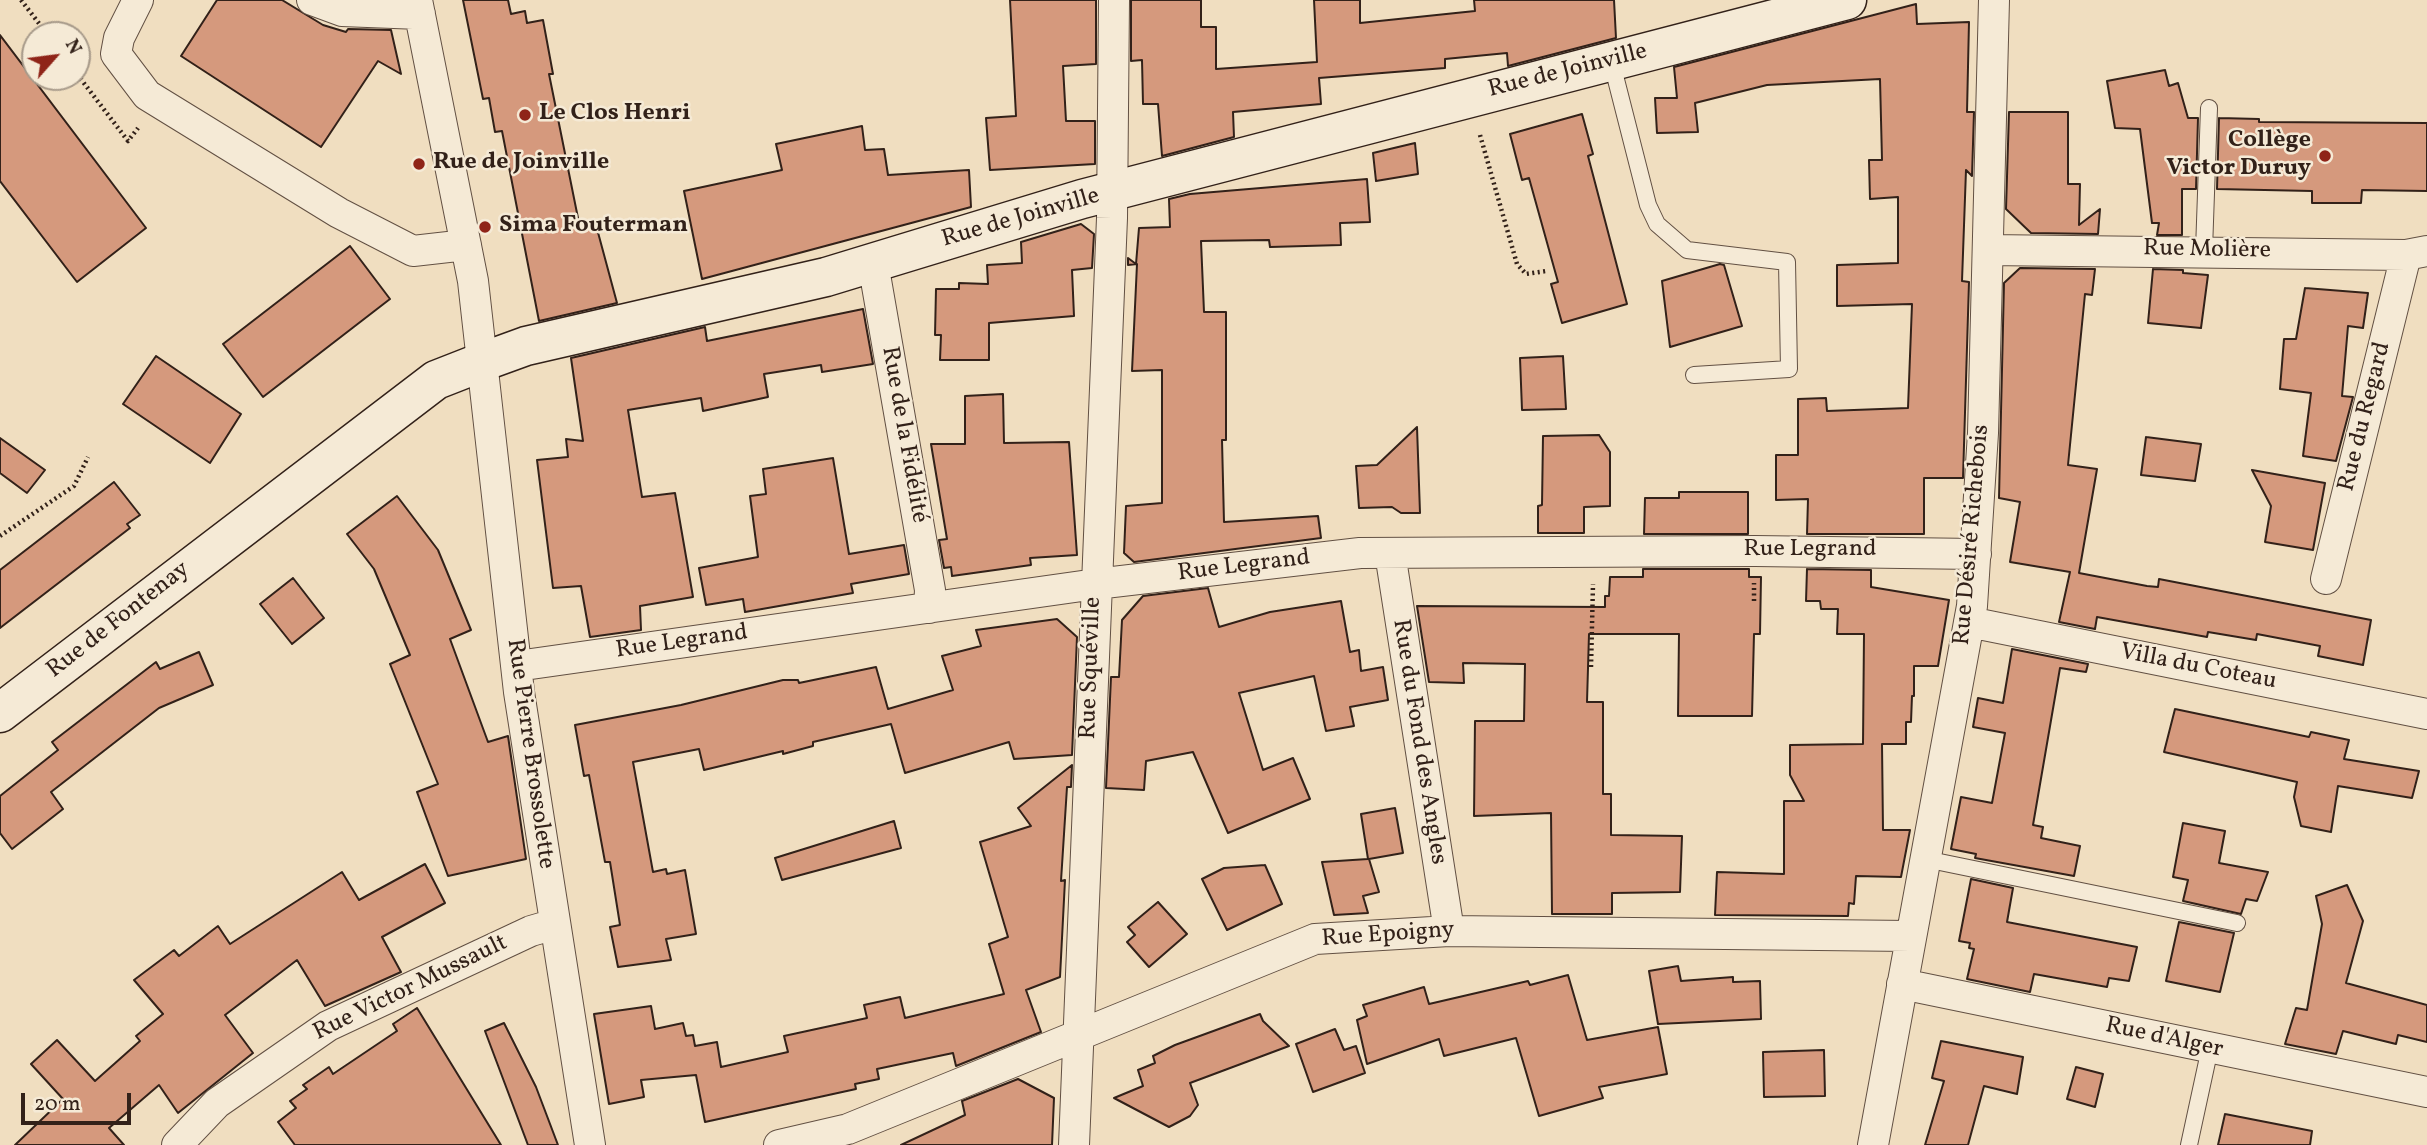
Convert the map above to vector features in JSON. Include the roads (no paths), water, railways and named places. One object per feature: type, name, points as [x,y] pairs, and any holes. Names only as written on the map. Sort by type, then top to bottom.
[{"type":"street","points":[[138,0],[119,38],[116,54],[147,95],[340,214],[413,251],[467,245]]},
{"type":"street","points":[[312,0],[342,12],[418,7]]},
{"type":"street","name":"Rue Squéville","points":[[1074,1145],[1112,192],[1114,0]]},
{"type":"street","name":"Rue Désiré Richebois","points":[[1873,1145],[1969,622],[1976,554],[1988,250],[1994,0]]},
{"type":"street","name":"Rue de Joinville","points":[[239,529],[436,380],[526,346],[826,277],[1112,192],[1840,1]]},
{"type":"street","name":"Rue Pierre Brossolette","points":[[418,7],[467,245],[517,666],[590,1145]]},
{"type":"street","name":"Rue Molière","points":[[1988,250],[2416,253]]},
{"type":"street","name":"Rue du Regard","points":[[2326,579],[2416,253]]},
{"type":"street","name":"Rue de la Fidélité","points":[[873,263],[930,590],[929,608]]},
{"type":"street","name":"Rue de Fontenay","points":[[0,713],[239,529]]},
{"type":"street","name":"Rue Legrand","points":[[517,666],[1096,584],[1390,552],[1976,554]]},
{"type":"street","name":"Rue du Fond des Angles","points":[[1390,552],[1449,931]]},
{"type":"street","name":"Villa du Coteau","points":[[1969,622],[2427,714]]},
{"type":"street","name":"Rue Victor Mussault","points":[[177,1145],[217,1103],[328,1026],[531,931],[555,924]]},
{"type":"street","name":"Rue Epoigny","points":[[779,1145],[848,1129],[1315,939],[1449,931],[1910,936]]},
{"type":"street","name":"Rue d'Alger","points":[[1902,984],[2427,1092]]},
{"type":"lane","points":[[1611,60],[1648,205],[1657,224],[1687,250],[1787,262],[1789,369],[1694,375]]},
{"type":"lane","points":[[2204,250],[2209,108]]},
{"type":"lane","points":[[1925,859],[2237,923]]},
{"type":"lane","points":[[2189,1145],[2210,1048]]},
{"type":"place","name":"Le Clos Henri","points":[[525,115]]},
{"type":"place","name":"Collège Victor Duruy","points":[[2325,156]]},
{"type":"place","name":"Rue de Joinville","points":[[419,164]]},
{"type":"place","name":"Sima Fouterman","points":[[485,227]]}]
